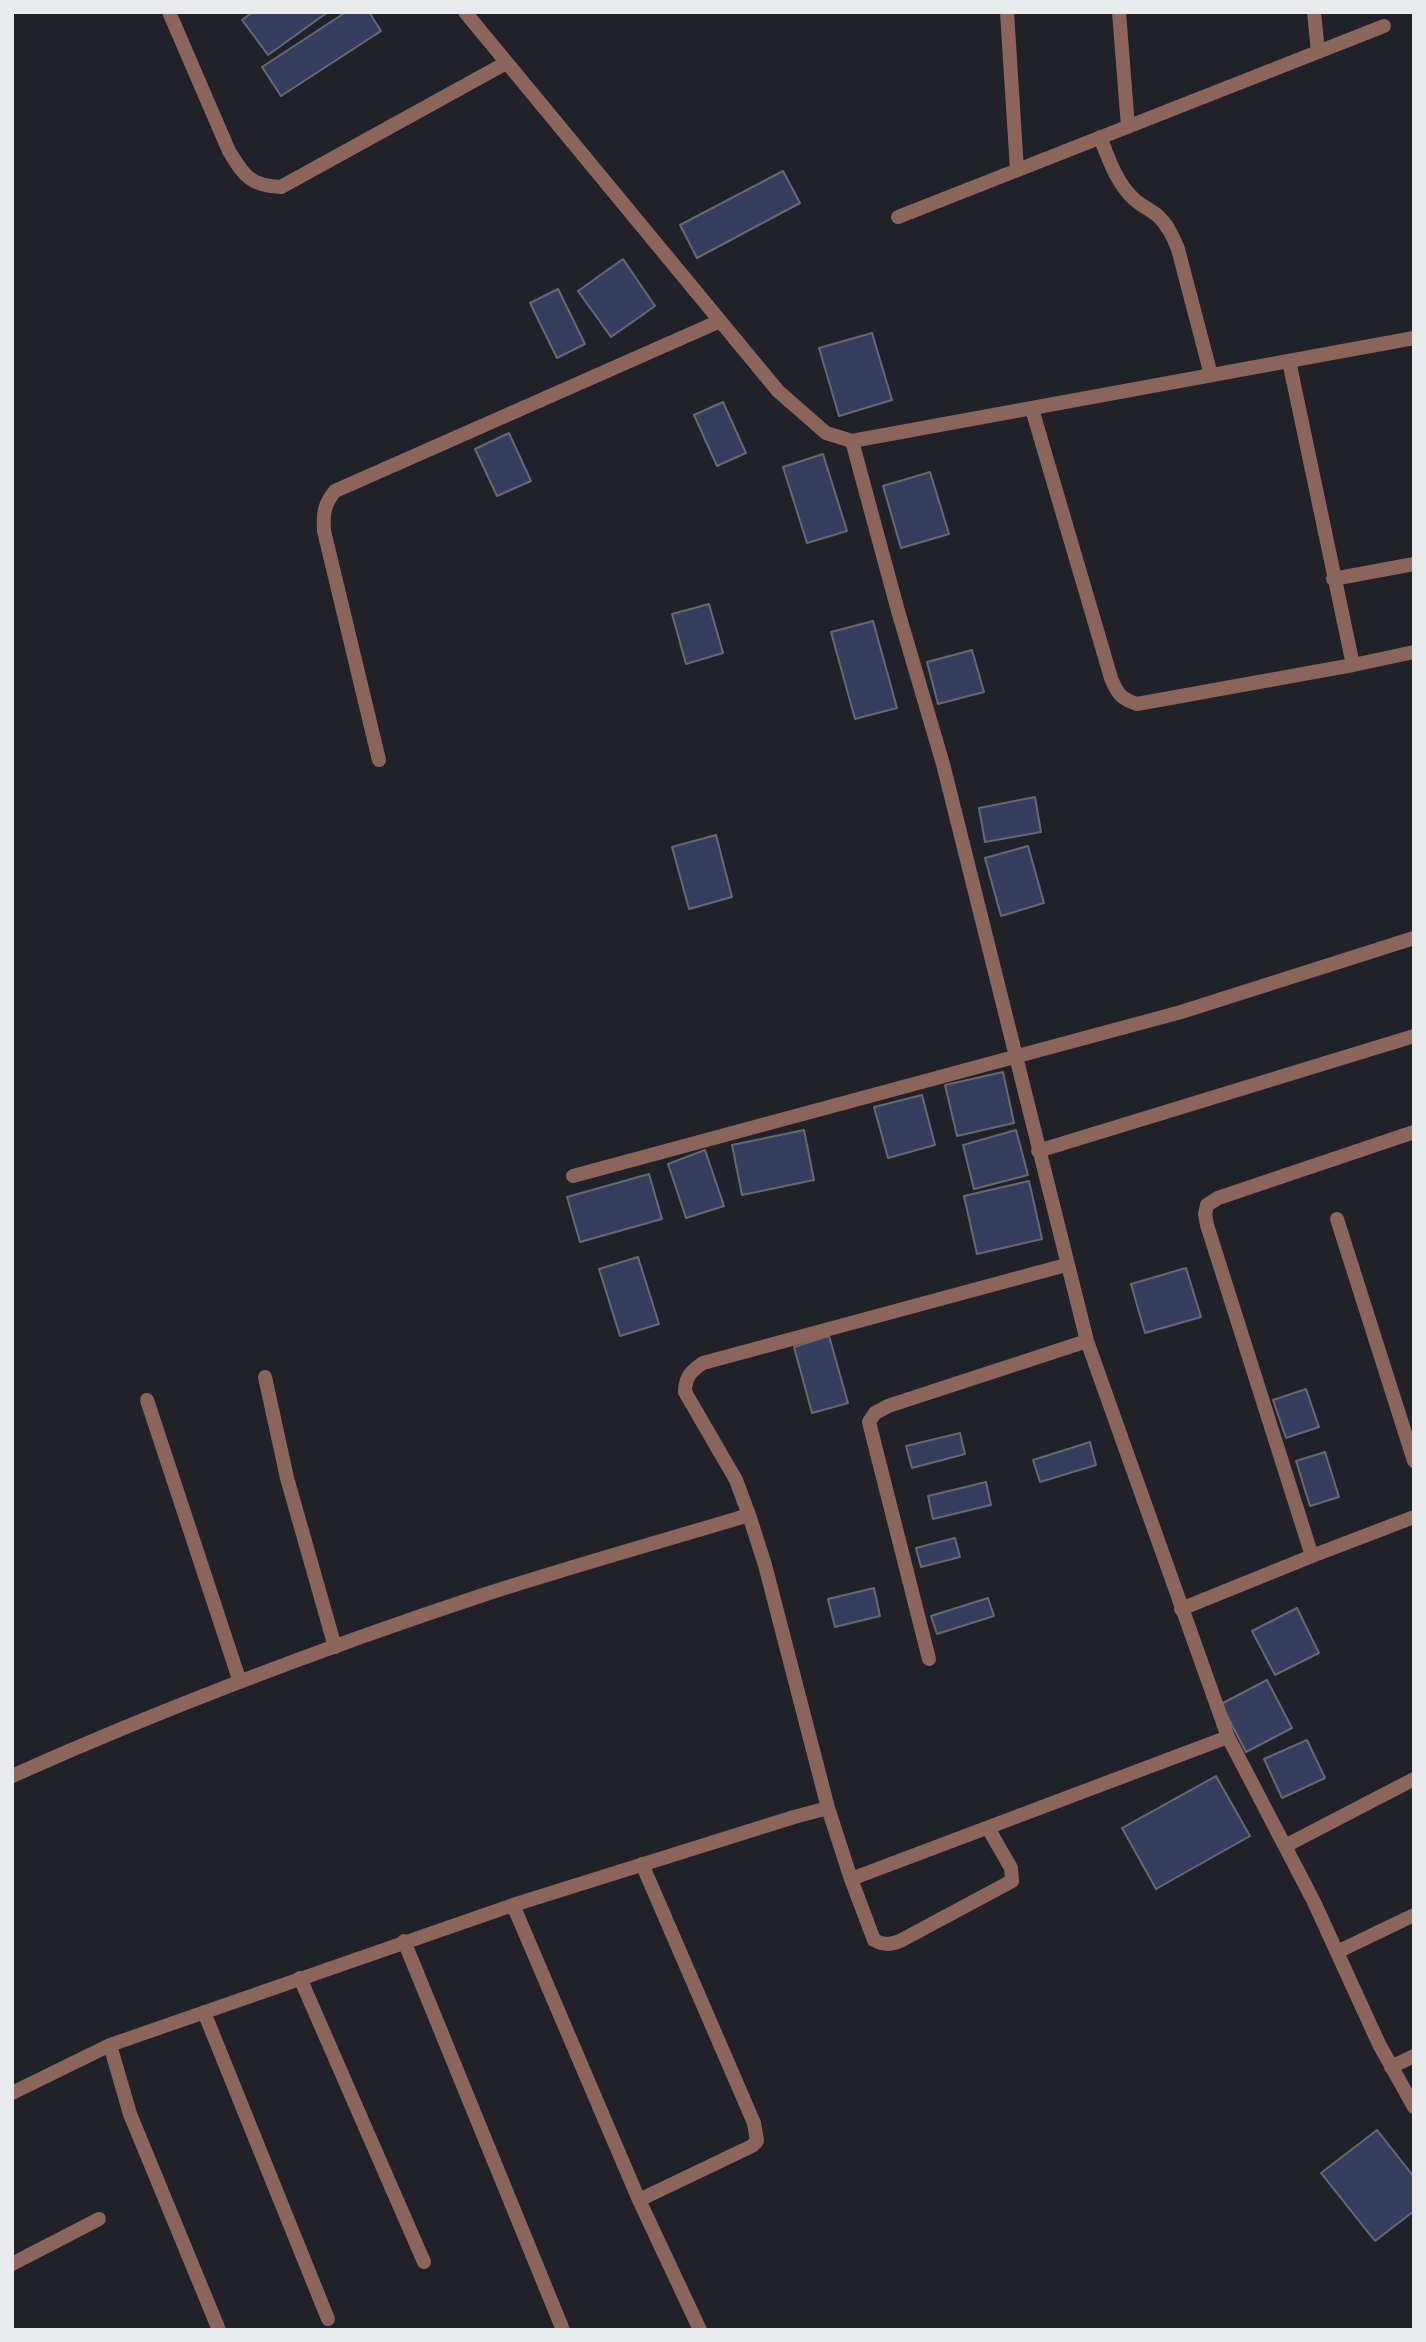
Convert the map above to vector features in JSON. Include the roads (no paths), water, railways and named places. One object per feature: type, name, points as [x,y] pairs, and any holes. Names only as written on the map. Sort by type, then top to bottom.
[{"type":"street","points":[[169,12],[229,151],[241,172],[260,186],[281,187],[506,63]]},
{"type":"street","points":[[466,12],[778,391],[826,433],[852,441],[1414,338]]},
{"type":"street","points":[[1007,12],[1017,170]]},
{"type":"street","points":[[1119,12],[1128,127]]},
{"type":"street","points":[[1314,12],[1318,52]]},
{"type":"street","points":[[898,217],[1384,26]]},
{"type":"street","points":[[1100,138],[1123,187],[1135,200],[1158,216],[1171,232],[1178,249],[1211,375]]},
{"type":"street","points":[[379,760],[324,531],[326,502],[335,491],[720,321]]},
{"type":"street","points":[[1289,361],[1353,665]]},
{"type":"street","points":[[1032,409],[1111,678],[1117,693],[1126,700],[1137,704],[1414,652]]},
{"type":"street","points":[[852,441],[943,764],[1087,1341],[1228,1737],[1285,1846],[1391,2067],[1414,2107]]},
{"type":"street","points":[[1334,579],[1414,564]]},
{"type":"street","points":[[573,1176],[1181,1012],[1414,938]]},
{"type":"street","points":[[1038,1151],[1414,1036]]},
{"type":"street","points":[[1312,1556],[1207,1224],[1207,1205],[1217,1198],[1414,1132]]},
{"type":"street","points":[[1337,1219],[1414,1461]]},
{"type":"street","points":[[988,1828],[1011,1868],[1012,1881],[900,1941],[881,1944],[874,1940],[828,1808],[765,1565],[749,1515],[736,1480],[685,1392],[685,1380],[703,1363],[1066,1265]]},
{"type":"street","points":[[929,1659],[869,1422],[876,1413],[888,1406],[1087,1341]]},
{"type":"street","points":[[265,1377],[287,1478],[335,1647]]},
{"type":"street","points":[[147,1400],[240,1682]]},
{"type":"street","points":[[12,1776],[240,1682],[335,1647],[487,1594],[749,1515]]},
{"type":"street","points":[[1181,1609],[1414,1517]]},
{"type":"street","points":[[851,1879],[1228,1737]]},
{"type":"street","points":[[1285,1846],[1414,1779]]},
{"type":"street","points":[[12,2093],[110,2045],[404,1941],[642,1864],[828,1808]]},
{"type":"street","points":[[639,2200],[752,2146],[757,2141],[754,2123],[642,1864]]},
{"type":"street","points":[[513,1905],[639,2200],[700,2330]]},
{"type":"street","points":[[1337,1952],[1414,1915]]},
{"type":"street","points":[[404,1941],[563,2330]]},
{"type":"street","points":[[300,1978],[424,2262]]},
{"type":"street","points":[[204,2012],[328,2319]]},
{"type":"street","points":[[110,2045],[130,2114],[219,2330]]},
{"type":"street","points":[[1391,2067],[1414,2056]]},
{"type":"street","points":[[12,2264],[99,2219]]}]
